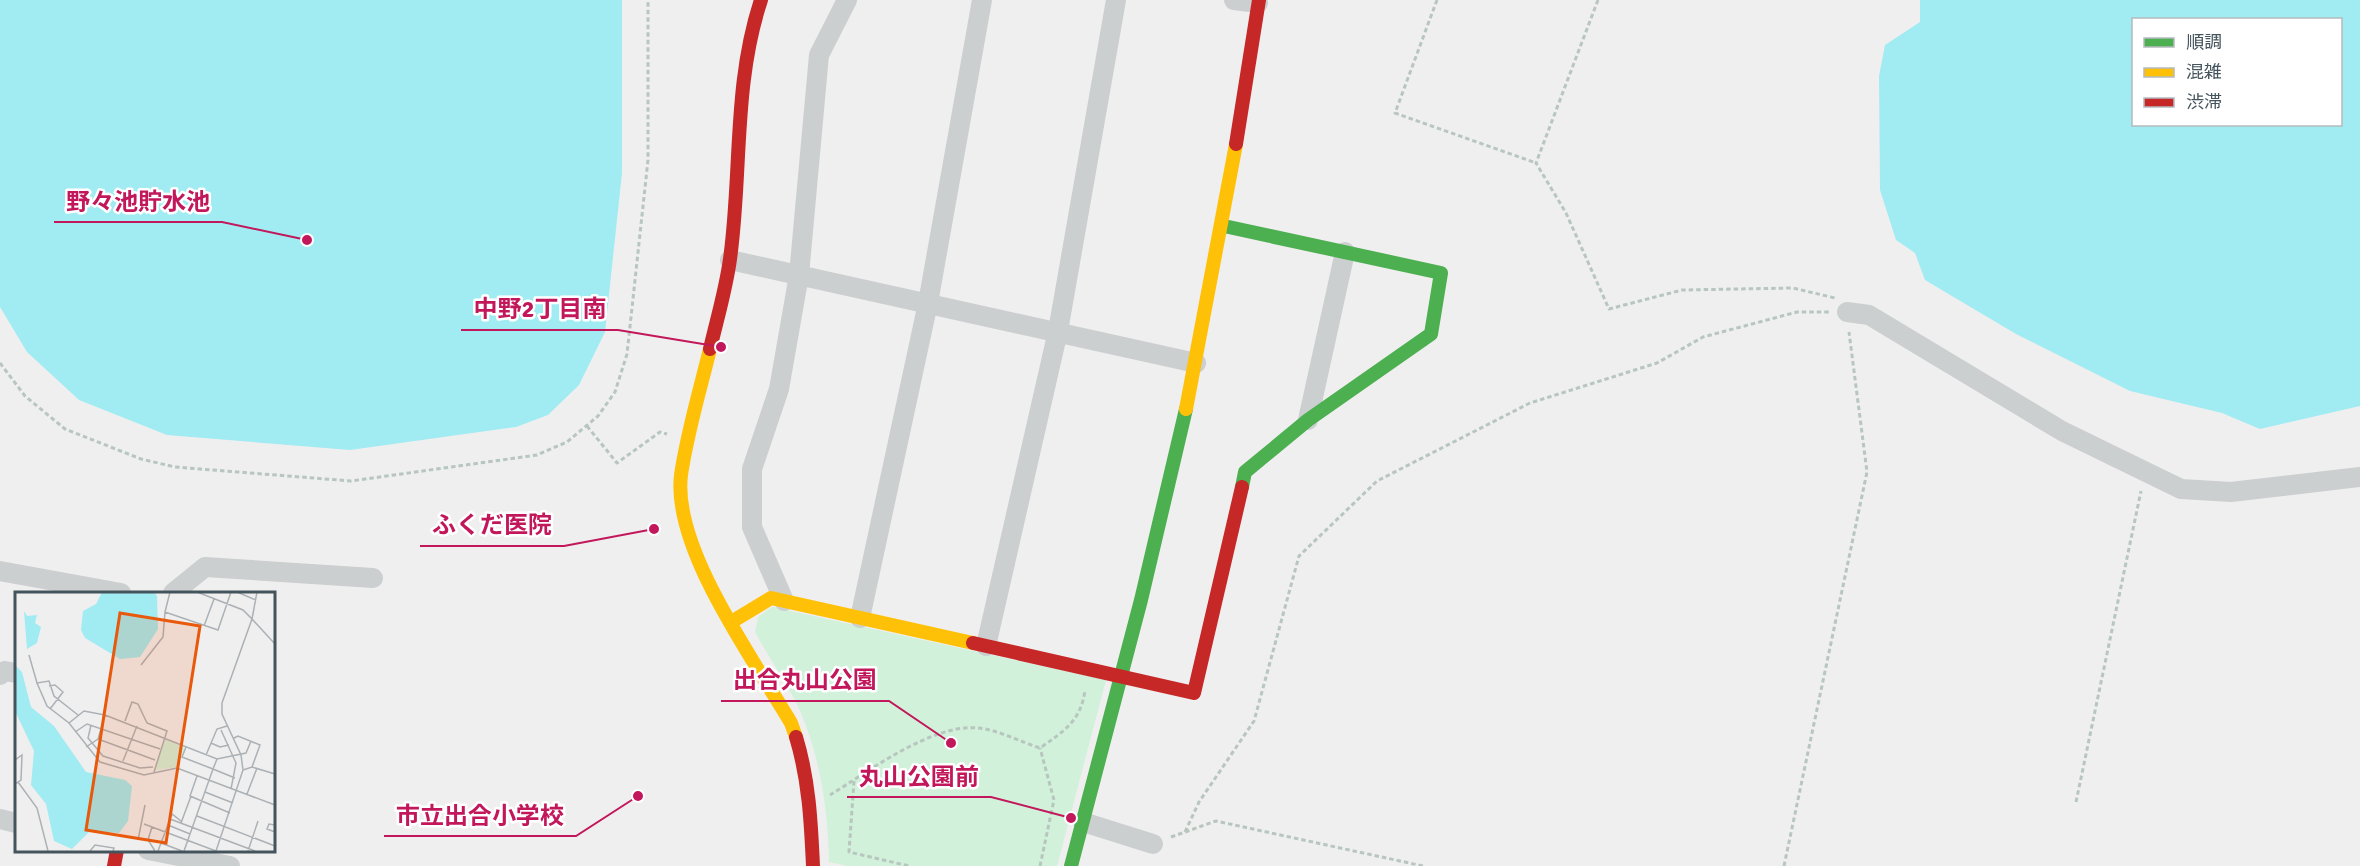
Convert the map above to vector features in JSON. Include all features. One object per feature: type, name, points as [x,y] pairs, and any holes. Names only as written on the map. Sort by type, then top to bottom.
[{"type":"street","points":[[761,0],[750,33],[743,78],[730,260],[681,476],[684,524],[704,575],[791,723],[804,764],[810,806],[813,866]]},
{"type":"street","points":[[784,601],[752,527],[752,469],[779,388],[799,275],[819,55],[848,0]]},
{"type":"street","points":[[860,618],[928,303],[982,0]]},
{"type":"street","points":[[986,646],[1058,331],[1116,0]]},
{"type":"street","points":[[1071,866],[1122,678],[1196,363],[1224,226],[1258,1],[1234,0]]},
{"type":"street","points":[[733,621],[771,598],[1194,693],[1245,472],[1308,420],[1431,334],[1441,273],[1224,226]]},
{"type":"street","points":[[1308,420],[1345,252]]},
{"type":"street","points":[[730,260],[1196,363]]},
{"type":"street","points":[[1847,312],[1869,315],[2062,431],[2181,489],[2231,492],[2360,477]]},
{"type":"street","points":[[174,592],[205,567],[373,578]]},
{"type":"street","points":[[0,571],[116,592]]},
{"type":"street","points":[[0,675],[5,671],[15,673]]},
{"type":"street","points":[[0,819],[15,823]]},
{"type":"street","points":[[1083,822],[1153,844]]},
{"type":"street","points":[[114,866],[117,851]]},
{"type":"street","points":[[155,851],[194,862],[230,866]]},
{"type":"path","points":[[0,363],[25,396],[65,429],[141,459],[175,467],[351,482],[537,455],[567,442],[598,416],[615,392],[627,354],[648,160],[648,0]]},
{"type":"path","points":[[1437,0],[1395,113],[1536,163],[1566,213],[1608,309],[1682,290],[1793,288],[1845,300],[1867,472],[1784,866]]},
{"type":"path","points":[[1536,163],[1598,0]]},
{"type":"path","points":[[1185,832],[1200,802],[1254,721],[1299,556],[1377,481],[1530,403],[1658,363],[1703,337],[1797,312],[1847,312]]},
{"type":"path","points":[[587,425],[617,463],[660,432],[689,439]]},
{"type":"path","points":[[2076,802],[2146,471]]},
{"type":"path","points":[[1040,748],[1067,729],[1083,708],[1088,670]]},
{"type":"path","points":[[810,806],[894,755],[939,733],[979,728],[1040,748]]},
{"type":"path","points":[[1040,748],[1054,800],[1040,866]]},
{"type":"path","points":[[854,781],[849,852],[909,866]]},
{"type":"path","points":[[1153,844],[1216,821],[1424,866]]},
{"type":"green space","points":[[772,607],[1106,680],[1057,866],[848,866],[829,862],[827,820],[821,779],[810,738],[795,700],[755,632],[758,617]]},
{"type":"water","points":[[0,0],[622,0],[622,173],[605,332],[579,385],[548,415],[516,427],[350,450],[167,435],[79,400],[27,352],[0,307]]},
{"type":"water","points":[[1920,0],[2360,0],[2360,406],[2260,429],[2222,413],[2130,391],[2016,334],[1925,280],[1915,253],[1896,240],[1880,190],[1879,76],[1885,45],[1920,22]]},
{"type":"traffic: fast","points":[[1224,226],[1441,273],[1431,334],[1308,420],[1245,472],[1242,487]]},
{"type":"traffic: fast","points":[[1071,866],[1141,600],[1186,409]]},
{"type":"traffic: slow","points":[[1186,409],[1236,144]]},
{"type":"traffic: slow","points":[[710,349],[690,427],[681,475],[682,504],[689,536],[719,603],[791,723],[796,737]]},
{"type":"traffic: slow","points":[[733,621],[771,598],[973,643]]},
{"type":"traffic: jam","points":[[710,349],[730,259],[742,96],[752,32],[761,0]]},
{"type":"traffic: jam","points":[[1236,144],[1259,0]]},
{"type":"traffic: jam","points":[[973,643],[1194,693],[1242,487]]},
{"type":"traffic: jam","points":[[796,737],[807,785],[813,866]]},
{"type":"traffic: jam","points":[[114,866],[117,851]]},
{"type":"place","name":"野々池貯水池","points":[[307,240]]},
{"type":"place","name":"中野2丁目南","points":[[721,347]]},
{"type":"place","name":"ふくだ医院","points":[[654,529]]},
{"type":"place","name":"出合丸山公園","points":[[951,743]]},
{"type":"place","name":"市立出合小学校","points":[[638,796]]},
{"type":"place","name":"丸山公園前","points":[[1071,818]]}]
